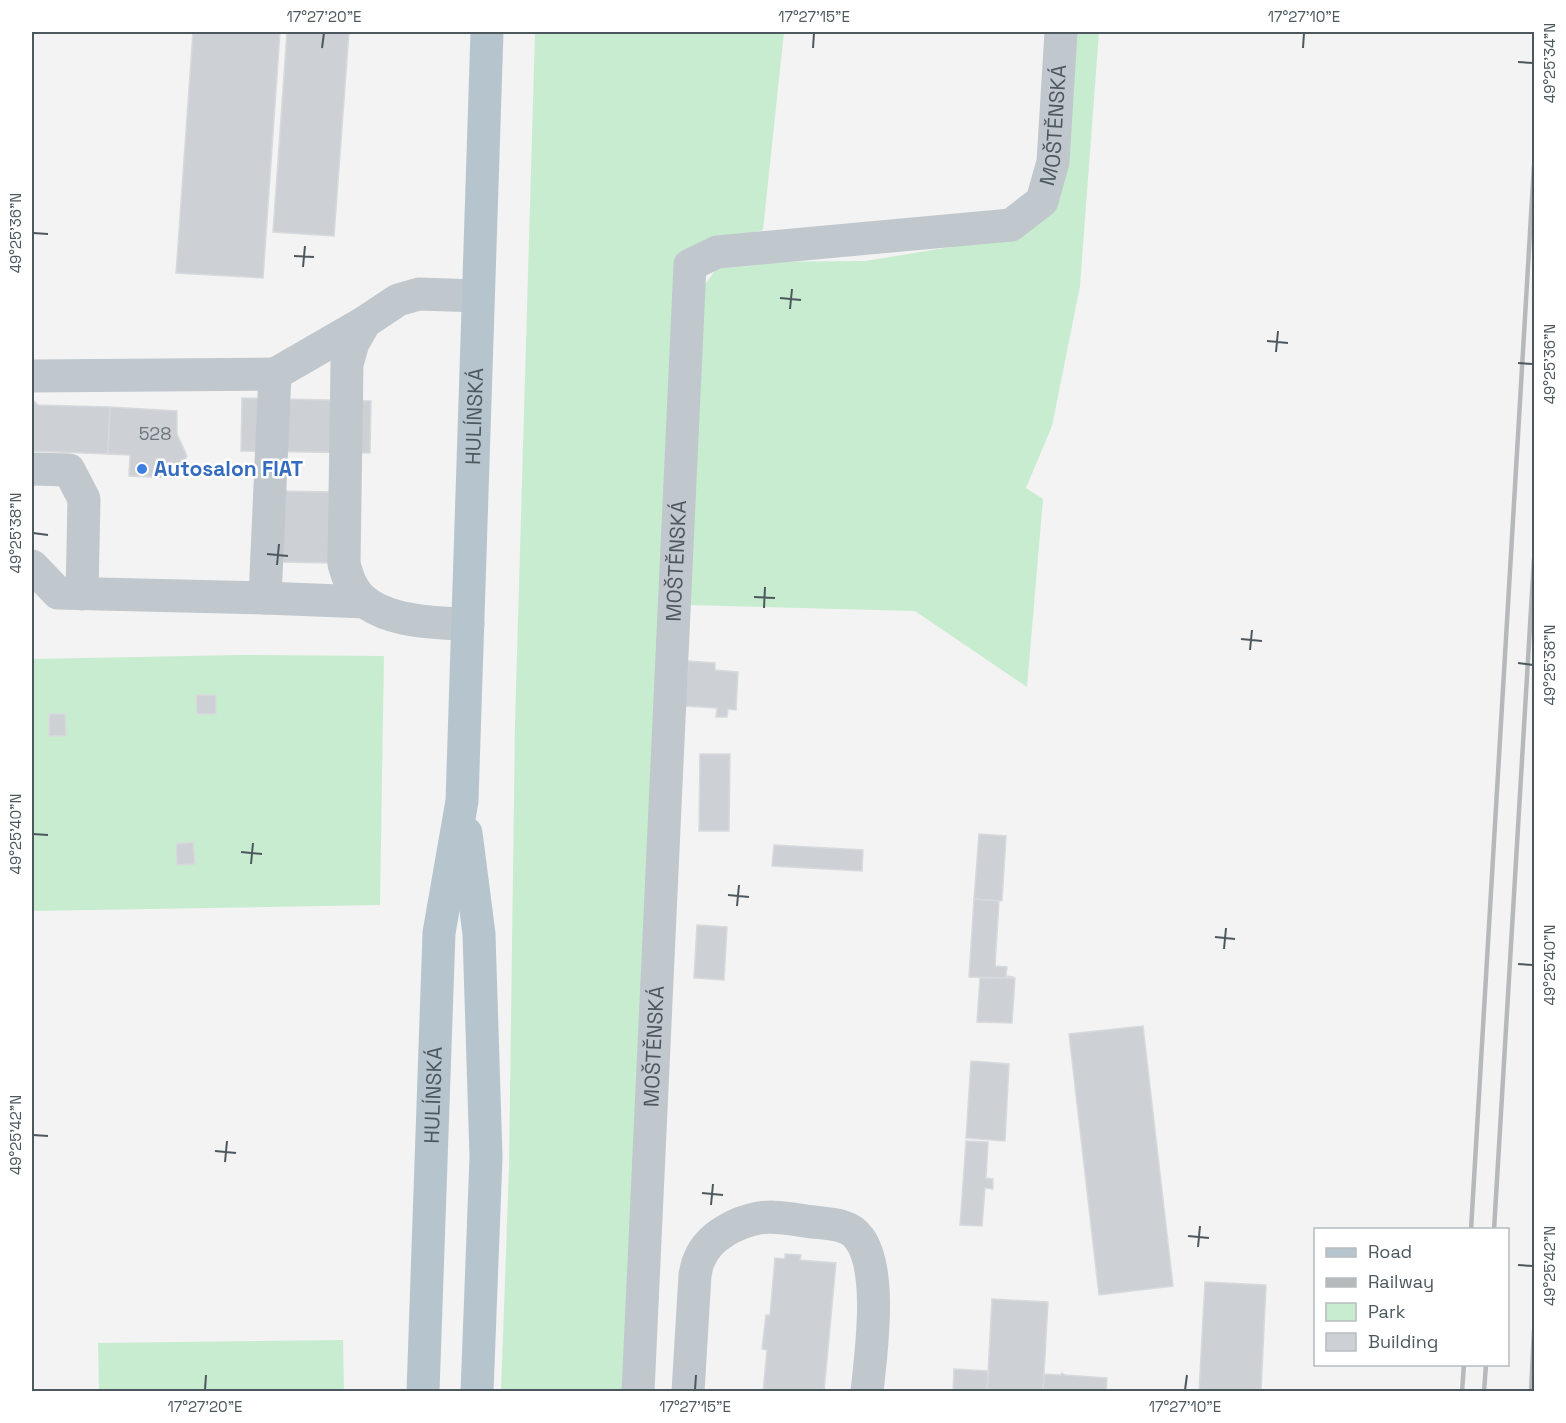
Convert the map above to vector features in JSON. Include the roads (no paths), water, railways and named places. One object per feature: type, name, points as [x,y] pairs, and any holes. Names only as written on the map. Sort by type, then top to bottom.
[{"type":"main road","name":"HULÍNSKÁ","points":[[423,1392],[439,933],[462,801],[487,32]]},
{"type":"main road","name":"HULÍNSKÁ","points":[[462,801],[479,934],[486,1157],[477,1392]]},
{"type":"lane","name":"MOŠTĚNSKÁ","points":[[638,1392],[690,265],[717,252],[1011,225],[1042,201],[1053,162],[1060,32]]},
{"type":"lane","points":[[32,376],[275,374],[365,322],[398,300],[419,294],[478,296]]},
{"type":"lane","points":[[365,322],[353,343],[347,364],[344,564],[352,587],[365,602],[384,612],[433,623],[468,624]]},
{"type":"lane","points":[[266,598],[275,374]]},
{"type":"lane","points":[[32,469],[69,470],[84,499],[82,594]]},
{"type":"lane","points":[[32,566],[58,593],[365,602]]},
{"type":"lane","points":[[688,1392],[695,1275],[700,1257],[710,1243],[732,1227],[759,1218],[787,1218],[836,1224],[850,1229],[860,1238],[868,1256],[873,1302],[867,1392]]},
{"type":"railway","points":[[1471,1228],[1534,165]]},
{"type":"railway","points":[[1494,1228],[1534,559]]},
{"type":"railway","points":[[1531,1392],[1534,1330]]},
{"type":"railway","points":[[1462,1392],[1464,1366]]},
{"type":"railway","points":[[1484,1392],[1486,1366]]},
{"type":"place","name":"Autosalon FIAT","points":[[142,469]]}]
